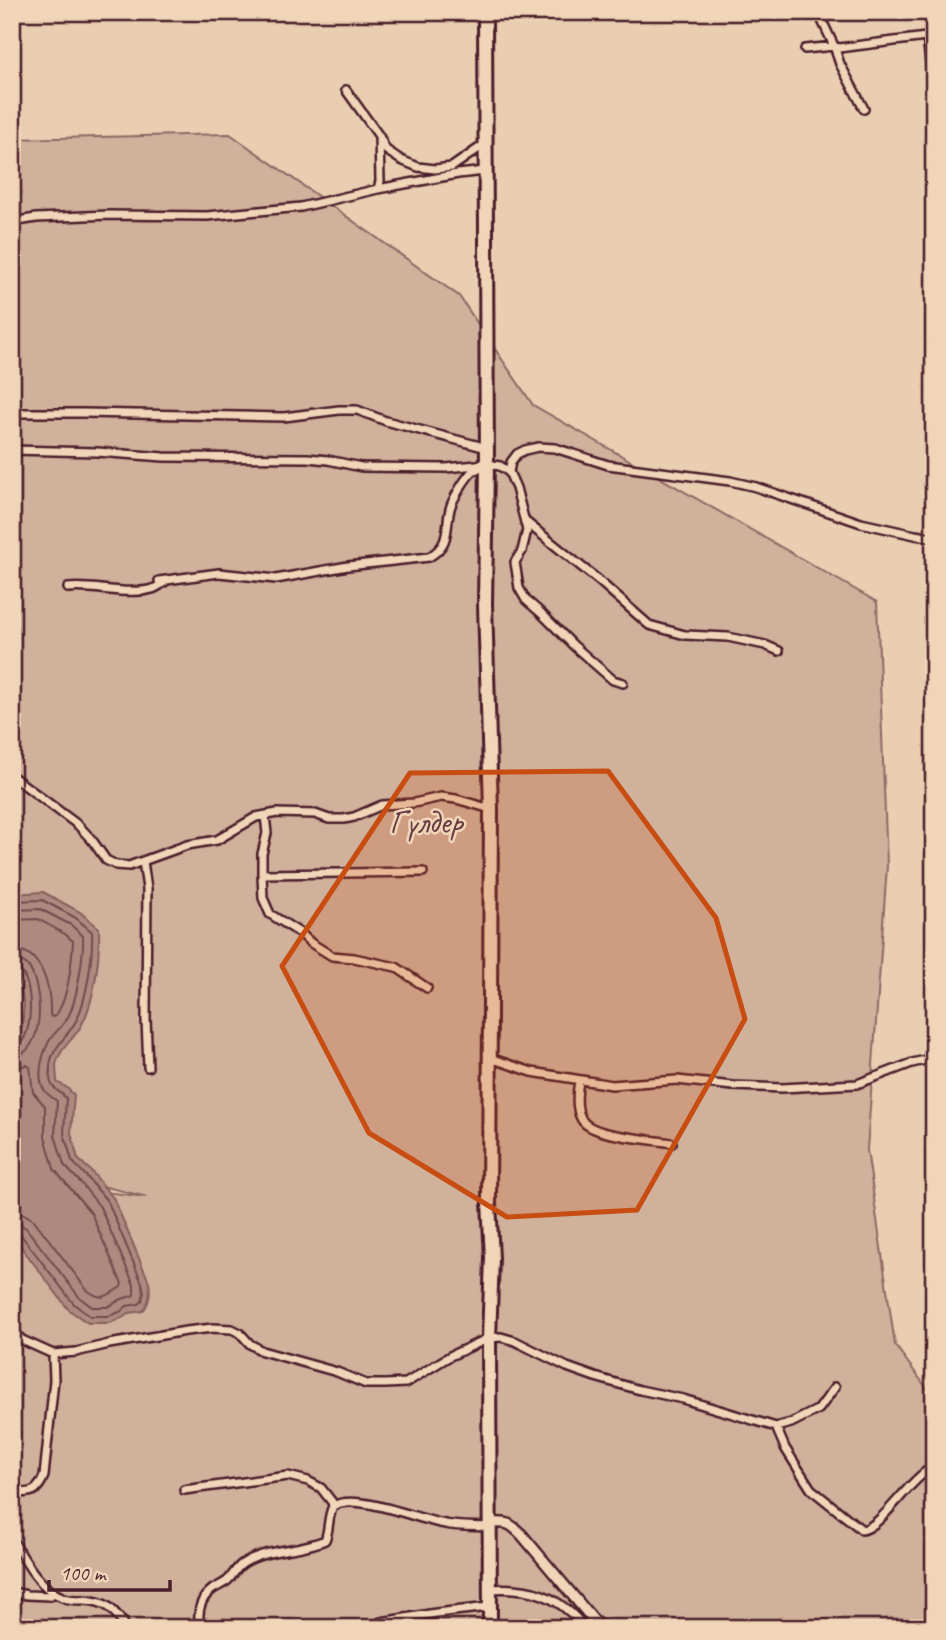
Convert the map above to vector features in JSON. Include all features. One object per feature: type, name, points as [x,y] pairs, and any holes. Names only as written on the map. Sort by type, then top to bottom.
[{"type":"main road","points":[[485,12],[485,604],[491,809],[490,1628]]},
{"type":"street","points":[[818,12],[848,81],[864,109]]},
{"type":"street","points":[[805,49],[834,46],[839,48],[930,36],[934,97]]},
{"type":"street","points":[[346,90],[379,135],[386,150],[418,167],[452,167],[485,144]]},
{"type":"street","points":[[378,189],[379,135]]},
{"type":"street","points":[[12,222],[36,218],[109,215],[207,216],[302,207],[378,189],[485,171]]},
{"type":"street","points":[[12,413],[284,417],[357,410],[487,448]]},
{"type":"street","points":[[623,683],[613,680],[526,600],[519,588],[514,562],[522,551],[527,530],[509,472],[511,462],[517,454],[525,450],[538,447],[555,448],[608,465],[730,481],[756,487],[862,523],[934,538]]},
{"type":"street","points":[[12,450],[164,457],[308,458],[360,467],[446,468],[487,464],[500,466],[509,472]]},
{"type":"street","points":[[68,588],[84,586],[140,591],[154,589],[163,581],[219,573],[276,579],[348,566],[429,557],[443,544],[450,508],[455,498],[472,472],[487,464]]},
{"type":"street","points":[[526,522],[649,625],[685,635],[727,637],[765,645],[779,651]]},
{"type":"street","points":[[12,776],[78,825],[106,860],[116,865],[129,866],[187,845],[216,840],[250,820],[277,813],[298,812],[329,819],[344,819],[382,804],[414,803],[441,797],[491,809]]},
{"type":"street","points":[[265,816],[267,833],[262,854],[263,898],[270,914],[332,956],[396,967],[427,988]]},
{"type":"street","points":[[143,861],[147,889],[148,1067]]},
{"type":"street","points":[[262,874],[423,872]]},
{"type":"street","points":[[489,1058],[532,1072],[612,1085],[677,1080],[782,1088],[857,1084],[912,1063],[934,1058]]},
{"type":"street","points":[[579,1081],[579,1110],[581,1119],[588,1127],[609,1134],[673,1143]]},
{"type":"street","points":[[12,1329],[22,1340],[53,1354],[186,1331],[232,1329],[262,1351],[366,1384],[406,1383],[450,1356],[489,1338],[501,1337],[594,1377],[683,1399],[776,1427],[819,1409],[835,1387]]},
{"type":"street","points":[[12,1493],[34,1491],[44,1476],[54,1380],[53,1354]]},
{"type":"street","points":[[776,1427],[785,1448],[811,1489],[862,1530],[874,1523],[906,1490],[934,1467]]},
{"type":"street","points":[[184,1490],[288,1476],[308,1481],[321,1488],[333,1506]]},
{"type":"street","points":[[199,1628],[198,1612],[203,1600],[227,1581],[243,1563],[255,1557],[325,1540],[328,1517],[333,1506],[347,1503],[385,1507],[446,1525],[510,1524],[543,1558],[600,1628]]},
{"type":"street","points":[[12,1539],[39,1579],[52,1592],[62,1598],[97,1600],[106,1604],[127,1628]]},
{"type":"street","points":[[489,1589],[507,1587],[532,1590],[559,1602],[586,1628]]},
{"type":"street","points":[[12,1592],[50,1596],[52,1592]]},
{"type":"street","points":[[368,1628],[381,1622],[489,1607]]},
{"type":"highlighted area","points":[[608,771],[716,918],[745,1019],[637,1210],[507,1217],[369,1133],[282,966],[410,773]]},
{"type":"green space","name":"Гүлдер","points":[[230,134],[459,296],[533,405],[877,602],[887,866],[867,1150],[895,1345],[934,1398],[934,1628],[12,1628],[12,1181],[147,1197],[12,1164],[12,139]]},
{"type":"water","points":[[43,892],[80,912],[99,928],[99,951],[87,1014],[60,1054],[56,1067],[57,1082],[74,1095],[71,1133],[78,1159],[114,1199],[149,1282],[149,1297],[143,1311],[129,1313],[110,1323],[88,1323],[69,1310],[12,1235],[12,1048],[22,1027],[24,1005],[19,983],[12,969],[12,894]]}]
